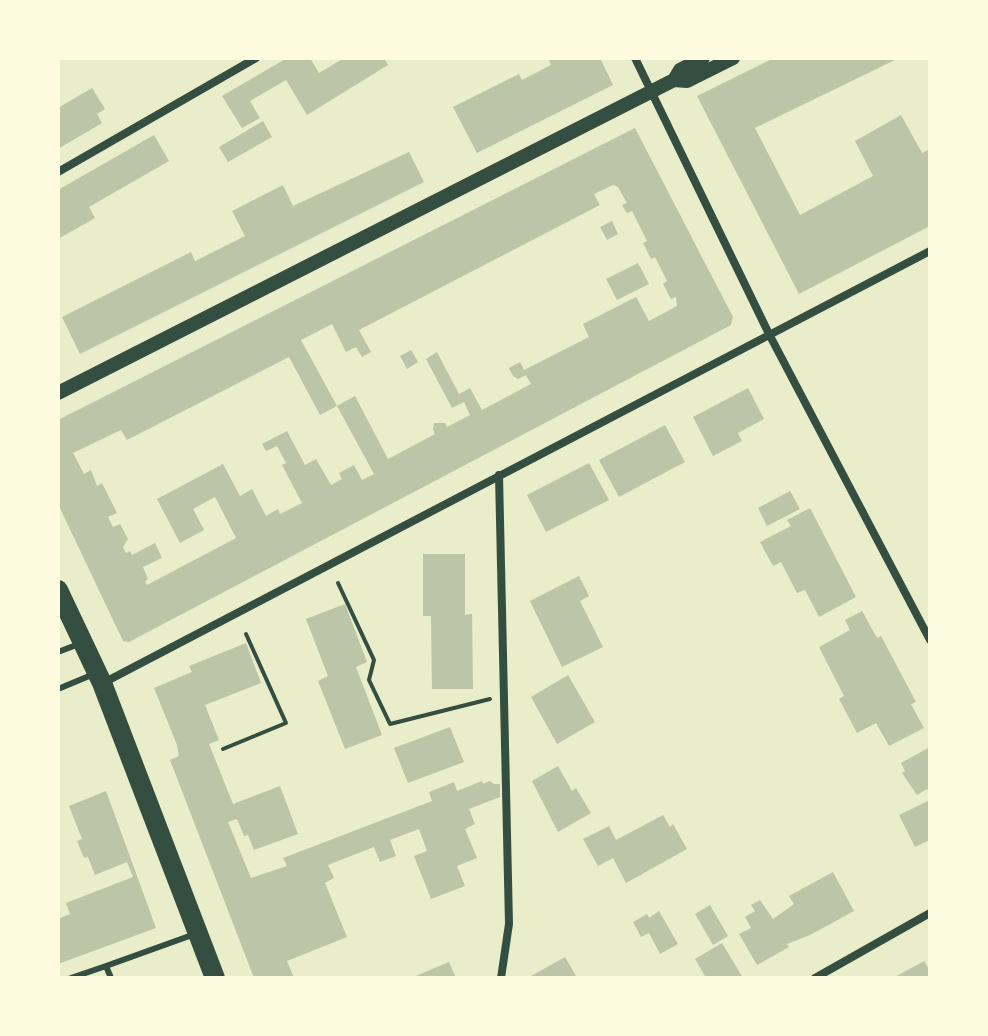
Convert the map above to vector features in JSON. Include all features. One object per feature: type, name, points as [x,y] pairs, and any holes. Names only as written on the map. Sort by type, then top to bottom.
[{"type":"main road","points":[[58,590],[99,678],[215,978]]},
{"type":"street","points":[[58,172],[256,58]]},
{"type":"street","points":[[635,58],[769,334],[930,640]]},
{"type":"street","points":[[58,393],[651,92],[674,80],[680,70],[703,58]]},
{"type":"street","points":[[674,80],[687,81],[733,58]]},
{"type":"street","points":[[99,678],[930,251]]},
{"type":"street","points":[[499,475],[509,924],[501,978]]},
{"type":"street","points":[[815,978],[930,913]]},
{"type":"lane","points":[[58,652],[83,643]]},
{"type":"lane","points":[[58,689],[99,678]]},
{"type":"lane","points":[[71,978],[198,933]]},
{"type":"lane","points":[[106,966],[111,978]]},
{"type":"path","points":[[338,583],[374,660],[369,680],[390,724],[485,699],[504,700]]},
{"type":"path","points":[[223,749],[286,723],[246,634]]},
{"type":"building","points":[[287,58],[310,58],[319,73],[344,58],[384,58],[388,65],[307,115],[286,80],[250,101],[260,118],[242,128],[222,96]]},
{"type":"building","points":[[548,58],[600,58],[613,85],[477,153],[453,107],[519,74],[522,80],[551,65]]},
{"type":"building","points":[[774,58],[899,58],[755,128],[800,215],[873,176],[855,141],[901,115],[922,153],[930,149],[930,226],[799,294],[697,96]]},
{"type":"building","points":[[92,88],[105,109],[97,114],[102,123],[58,149],[58,108]]},
{"type":"building","points":[[263,121],[272,137],[228,162],[219,147]]},
{"type":"building","points":[[635,128],[733,317],[731,325],[129,642],[123,641],[58,504],[58,420]],"holes":[[[613,185],[618,187],[627,203],[622,205],[627,213],[632,211],[647,241],[643,243],[651,259],[655,257],[667,281],[663,284],[671,299],[676,297],[677,306],[649,321],[636,297],[583,324],[589,337],[524,370],[520,362],[509,368],[518,379],[526,375],[531,384],[482,410],[470,388],[459,394],[437,352],[426,359],[452,408],[464,402],[470,415],[447,427],[445,423],[434,423],[435,434],[388,459],[355,396],[337,406],[301,340],[332,324],[346,352],[356,347],[362,357],[371,352],[359,330],[600,205],[594,194]],[[289,357],[320,415],[337,406],[374,474],[362,480],[354,465],[339,473],[342,479],[331,485],[316,459],[305,465],[287,431],[262,444],[266,451],[277,446],[286,463],[282,465],[302,503],[280,514],[278,509],[266,516],[252,489],[240,496],[223,464],[157,499],[180,543],[204,530],[193,509],[215,497],[236,538],[147,585],[143,567],[162,558],[155,543],[132,555],[130,551],[126,553],[123,547],[128,539],[120,524],[113,527],[108,517],[117,513],[102,483],[97,486],[91,470],[84,474],[73,453],[121,430],[127,440]]]},
{"type":"building","points":[[154,135],[169,161],[89,207],[95,218],[58,239],[58,190]]},
{"type":"building","points":[[409,152],[424,182],[80,354],[62,317],[191,252],[195,261],[245,236],[232,211],[283,185],[293,206]]},
{"type":"building","points":[[612,221],[618,234],[607,240],[600,227]]},
{"type":"building","points":[[638,263],[649,284],[617,300],[606,279]]},
{"type":"building","points":[[411,350],[418,362],[407,369],[400,356]]},
{"type":"building","points":[[748,388],[764,419],[738,433],[742,441],[713,456],[693,417]]},
{"type":"building","points":[[665,425],[685,462],[619,497],[599,460]]},
{"type":"building","points":[[589,463],[609,500],[546,532],[527,495]]},
{"type":"building","points":[[790,491],[800,509],[767,526],[758,508]]},
{"type":"building","points":[[810,508],[856,597],[819,617],[805,590],[797,593],[781,562],[773,566],[760,542],[791,526],[787,520]]},
{"type":"building","points":[[423,554],[465,554],[465,615],[472,614],[473,689],[432,689],[431,616],[423,616]]},
{"type":"building","points":[[579,576],[589,596],[580,601],[603,647],[562,667],[530,601]]},
{"type":"building","points":[[345,604],[367,662],[356,667],[382,735],[345,749],[318,681],[328,676],[306,619]]},
{"type":"building","points":[[862,611],[877,638],[881,636],[916,702],[911,704],[924,728],[889,746],[876,723],[857,733],[839,699],[844,696],[819,647],[850,630],[845,620]]},
{"type":"building","points":[[246,643],[261,683],[205,705],[219,740],[209,744],[233,804],[280,786],[298,834],[254,850],[237,819],[228,822],[251,878],[287,866],[283,858],[432,801],[429,792],[454,782],[457,791],[482,781],[483,784],[490,781],[500,784],[500,797],[469,809],[475,824],[465,829],[477,858],[457,866],[465,886],[431,899],[414,856],[427,851],[419,829],[390,840],[396,856],[380,862],[374,847],[328,865],[334,878],[325,883],[347,937],[287,961],[294,978],[254,978],[170,760],[179,756],[177,745],[154,688],[192,672],[189,666]]},
{"type":"building","points":[[568,675],[595,722],[557,744],[531,697]]},
{"type":"building","points":[[450,727],[464,762],[408,783],[394,748]]},
{"type":"building","points":[[930,747],[930,794],[927,789],[917,795],[902,773],[905,771],[901,763]]},
{"type":"building","points":[[558,766],[572,791],[576,788],[591,813],[558,832],[532,781]]},
{"type":"building","points":[[106,791],[156,928],[58,964],[58,919],[70,914],[66,903],[133,877],[127,862],[95,875],[77,841],[82,839],[69,806]]},
{"type":"building","points":[[930,800],[930,840],[915,847],[899,815]]},
{"type":"building","points":[[663,815],[670,827],[673,824],[687,849],[626,883],[613,858],[598,866],[583,839],[609,826],[616,840]]},
{"type":"building","points":[[833,872],[854,911],[787,944],[789,947],[757,965],[739,934],[751,928],[745,917],[755,911],[751,905],[760,900],[773,919],[794,904],[789,896]]},
{"type":"building","points":[[710,905],[728,936],[713,945],[695,914]]},
{"type":"building","points":[[659,911],[678,944],[660,954],[649,933],[641,937],[633,922],[647,914],[649,918]]},
{"type":"building","points":[[722,943],[743,978],[706,978],[695,959]]},
{"type":"building","points":[[565,957],[577,978],[532,978],[531,976]]},
{"type":"building","points":[[924,961],[930,978],[893,978]]},
{"type":"building","points":[[449,962],[456,978],[411,978]]}]
